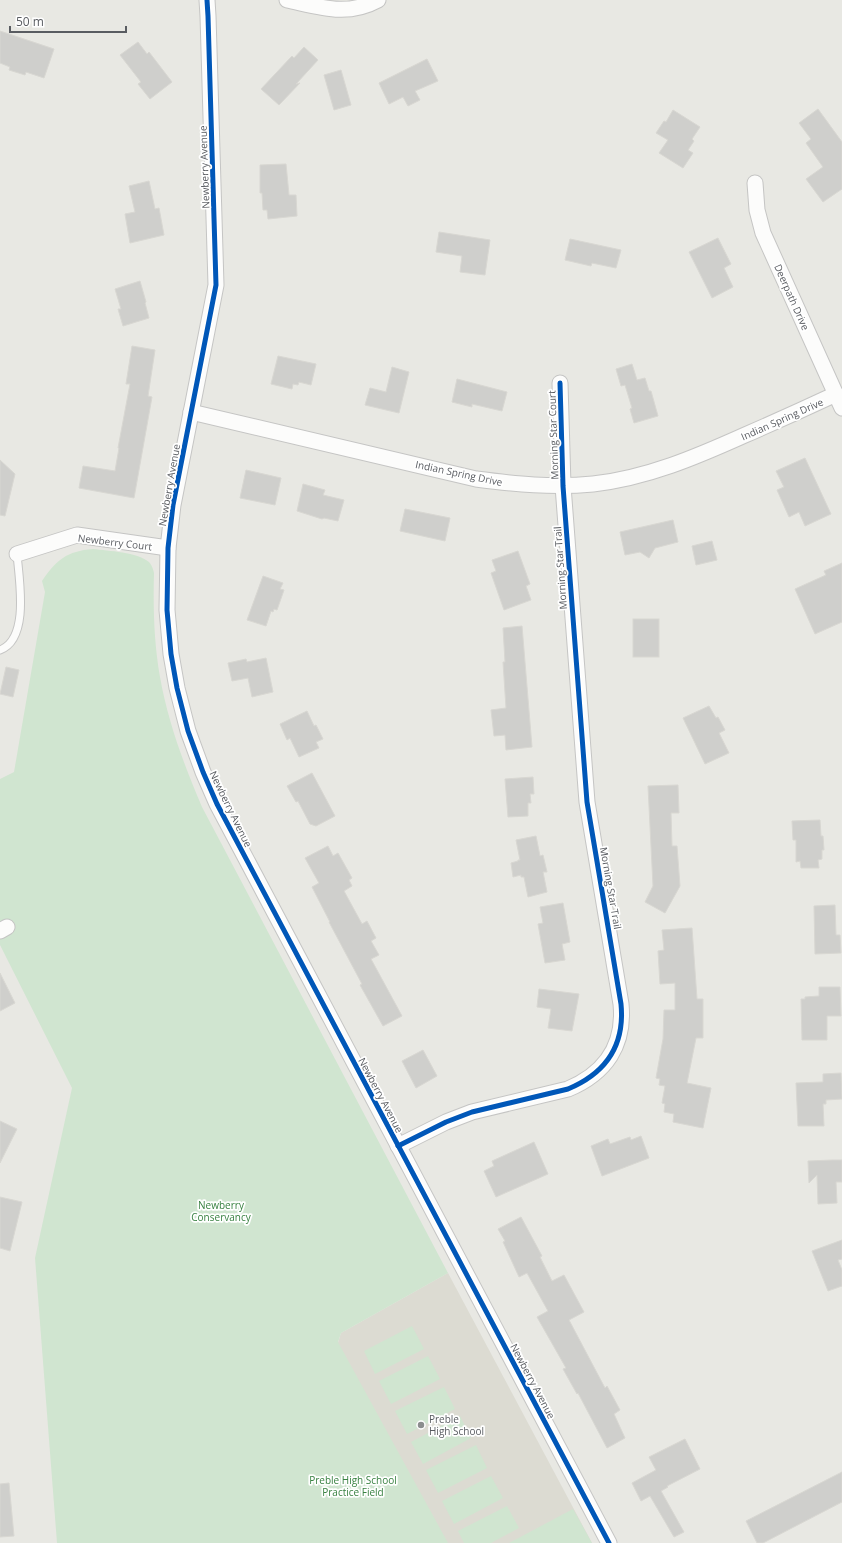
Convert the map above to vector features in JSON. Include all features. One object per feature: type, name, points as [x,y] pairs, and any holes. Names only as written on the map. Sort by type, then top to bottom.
[{"type":"street","name":"Newberry Avenue","points":[[207,0],[216,285],[173,505],[168,548],[167,610],[171,654],[177,688],[188,730],[203,772],[217,804],[609,1543]]},
{"type":"street","points":[[287,0],[341,10],[352,10],[368,6],[378,0]]},
{"type":"street","name":"Deerpath Drive","points":[[755,182],[757,210],[763,233],[839,401]]},
{"type":"street","name":"Morning Star Court","points":[[560,383],[563,486]]},
{"type":"street","name":"Indian Spring Drive","points":[[192,412],[476,479],[515,484],[563,486],[594,484],[634,477],[672,466],[839,401]]},
{"type":"street","name":"Morning Star Trail","points":[[398,1146],[446,1122],[472,1112],[568,1089],[582,1083],[596,1074],[606,1062],[614,1049],[621,1031],[621,1004],[587,802],[563,486]]},
{"type":"street","name":"Newberry Court","points":[[17,554],[77,535],[168,548]]},
{"type":"lane","points":[[0,650],[14,640],[18,627],[21,602],[17,554]]},
{"type":"shaded area","name":"Preble High School","points":[[448,1273],[592,1543],[303,1543],[287,1511],[341,1333]]},
{"type":"green space","name":"Newberry Conservancy","points":[[93,549],[122,552],[137,556],[149,562],[152,566],[154,573],[155,638],[163,694],[172,727],[195,791],[202,807],[448,1273],[341,1333],[338,1342],[448,1543],[57,1543],[35,1258],[72,1088],[0,945],[0,779],[14,772],[45,592],[42,581],[57,562],[69,554]]},
{"type":"green space","points":[[412,1326],[424,1349],[375,1374],[364,1351]]},
{"type":"green space","points":[[428,1356],[440,1379],[391,1404],[379,1381]]},
{"type":"green space","points":[[444,1387],[455,1409],[407,1434],[395,1411]]},
{"type":"green space","points":[[460,1416],[471,1438],[423,1464],[411,1442]]},
{"type":"green space","points":[[476,1445],[487,1468],[438,1493],[426,1470]]},
{"type":"green space","points":[[491,1476],[503,1498],[454,1524],[442,1501]]},
{"type":"green space","points":[[507,1506],[519,1528],[491,1543],[464,1543],[458,1531]]},
{"type":"green space","points":[[573,1509],[592,1543],[509,1543]]},
{"type":"building","points":[[0,31],[54,49],[44,78],[26,72],[25,75],[9,70],[10,67],[0,63]]},
{"type":"building","points":[[138,42],[147,54],[149,52],[172,82],[150,99],[138,84],[141,82],[120,55]]},
{"type":"building","points":[[304,47],[318,60],[296,84],[300,83],[279,105],[261,89],[292,56],[294,58]]},
{"type":"building","points":[[427,59],[438,81],[415,91],[420,100],[408,106],[403,97],[389,104],[379,83]]},
{"type":"building","points":[[341,70],[351,105],[334,110],[324,75]]},
{"type":"building","points":[[818,109],[842,142],[842,189],[823,202],[806,179],[823,167],[806,143],[811,139],[799,123]]},
{"type":"building","points":[[673,110],[700,127],[692,139],[694,141],[688,150],[693,153],[683,168],[659,153],[668,140],[656,133],[664,121],[666,122]]},
{"type":"building","points":[[286,164],[289,195],[296,195],[297,216],[268,219],[267,210],[263,210],[262,193],[260,193],[260,165]]},
{"type":"building","points":[[149,181],[155,209],[159,208],[164,235],[130,243],[125,214],[135,212],[129,186]]},
{"type":"building","points":[[439,232],[490,240],[485,275],[460,272],[462,256],[436,252]]},
{"type":"building","points":[[718,238],[731,264],[724,268],[733,287],[712,298],[689,252]]},
{"type":"building","points":[[570,239],[621,250],[616,268],[592,263],[591,266],[565,260]]},
{"type":"building","points":[[140,281],[149,318],[123,326],[118,309],[121,309],[115,289]]},
{"type":"building","points":[[132,346],[155,350],[148,396],[152,397],[134,498],[79,488],[83,466],[115,471],[130,384],[126,384]]},
{"type":"building","points":[[278,356],[316,364],[311,385],[299,382],[298,385],[293,384],[292,389],[271,384]]},
{"type":"building","points":[[632,364],[637,380],[645,378],[649,391],[651,391],[658,416],[634,423],[630,409],[632,408],[625,385],[621,386],[616,369]]},
{"type":"building","points":[[392,367],[409,372],[399,413],[365,405],[370,388],[386,392]]},
{"type":"building","points":[[457,379],[507,392],[502,411],[472,404],[472,407],[452,402]]},
{"type":"building","points":[[805,458],[831,514],[805,526],[799,512],[789,517],[777,490],[784,487],[776,471]]},
{"type":"building","points":[[0,460],[15,474],[5,516],[0,515]]},
{"type":"building","points":[[246,470],[281,478],[275,505],[240,498]]},
{"type":"building","points":[[303,484],[325,490],[323,495],[344,500],[338,521],[324,518],[322,519],[297,511]]},
{"type":"building","points":[[405,509],[450,518],[445,541],[400,531]]},
{"type":"building","points":[[673,520],[678,542],[655,548],[649,558],[640,552],[625,555],[620,532]]},
{"type":"building","points":[[712,541],[717,560],[696,565],[692,546]]},
{"type":"building","points":[[518,551],[530,584],[526,586],[531,600],[504,610],[491,573],[496,571],[492,560]]},
{"type":"building","points":[[842,563],[842,622],[815,634],[795,589],[826,575],[824,571]]},
{"type":"building","points":[[263,576],[283,583],[280,589],[284,590],[277,610],[274,609],[273,612],[271,611],[266,626],[247,620]]},
{"type":"building","points":[[633,619],[659,619],[659,657],[633,657]]},
{"type":"building","points":[[522,626],[532,747],[506,750],[505,735],[494,736],[491,710],[506,708],[503,662],[505,662],[503,628]]},
{"type":"building","points":[[266,658],[273,692],[252,697],[248,678],[232,681],[228,663],[246,659],[247,662]]},
{"type":"building","points":[[6,667],[19,670],[13,697],[0,694]]},
{"type":"building","points":[[709,706],[716,718],[718,717],[725,730],[719,733],[729,753],[705,764],[683,718]]},
{"type":"building","points":[[307,711],[314,726],[316,725],[323,739],[316,742],[319,748],[299,757],[290,738],[287,740],[280,724]]},
{"type":"building","points":[[312,773],[335,816],[316,826],[310,824],[298,801],[296,802],[287,786]]},
{"type":"building","points":[[533,777],[534,794],[530,794],[531,803],[528,803],[528,816],[508,817],[505,779]]},
{"type":"building","points":[[678,785],[679,813],[671,813],[672,846],[677,846],[680,886],[665,913],[645,902],[653,886],[648,786]]},
{"type":"building","points":[[820,820],[824,850],[822,850],[822,859],[818,860],[819,868],[801,868],[800,861],[796,862],[796,840],[793,840],[792,821]]},
{"type":"building","points":[[536,836],[540,856],[543,855],[547,872],[543,872],[547,892],[528,897],[524,877],[521,877],[521,875],[513,877],[511,863],[520,860],[516,840]]},
{"type":"building","points":[[328,846],[333,856],[338,853],[352,878],[349,880],[352,886],[344,891],[362,924],[367,921],[376,938],[371,941],[379,955],[371,959],[402,1016],[383,1026],[360,985],[362,984],[312,887],[319,883],[305,858]]},
{"type":"building","points":[[563,903],[570,942],[562,944],[565,960],[545,963],[538,924],[543,923],[540,907]]},
{"type":"building","points":[[835,905],[836,935],[840,935],[841,953],[815,954],[814,906]]},
{"type":"building","points":[[692,928],[697,999],[703,999],[703,1038],[696,1038],[687,1083],[711,1088],[703,1128],[673,1122],[674,1114],[664,1112],[665,1104],[662,1103],[665,1086],[659,1085],[660,1079],[656,1078],[663,1039],[664,1010],[675,1010],[675,983],[660,984],[658,951],[664,950],[662,930]]},
{"type":"building","points":[[0,973],[15,1003],[0,1011]]},
{"type":"building","points":[[819,987],[840,987],[841,1016],[827,1016],[827,1040],[802,1040],[801,999],[805,999],[805,997],[819,996]]},
{"type":"building","points":[[539,989],[579,994],[572,1031],[548,1028],[551,1009],[537,1007]]},
{"type":"building","points":[[423,1050],[437,1076],[416,1088],[402,1061]]},
{"type":"building","points":[[841,1073],[842,1099],[826,1100],[826,1104],[823,1104],[824,1126],[798,1126],[796,1083],[823,1082],[823,1074]]},
{"type":"building","points":[[0,1121],[17,1129],[0,1163]]},
{"type":"building","points":[[641,1136],[649,1158],[602,1176],[591,1146],[608,1139],[610,1144],[630,1137],[631,1140]]},
{"type":"building","points":[[534,1142],[548,1174],[496,1197],[484,1171],[494,1166],[492,1161]]},
{"type":"building","points":[[842,1160],[842,1182],[836,1182],[837,1203],[818,1204],[817,1175],[809,1183],[808,1161]]},
{"type":"building","points":[[0,1197],[22,1202],[10,1251],[0,1248]]},
{"type":"building","points":[[521,1217],[542,1256],[540,1257],[552,1281],[564,1275],[584,1312],[569,1320],[605,1388],[607,1386],[620,1410],[614,1414],[625,1438],[607,1448],[578,1393],[577,1394],[563,1369],[566,1368],[537,1317],[548,1311],[527,1273],[519,1277],[503,1242],[505,1241],[498,1229]]},
{"type":"building","points":[[842,1240],[842,1259],[838,1260],[842,1270],[842,1286],[828,1291],[812,1251]]},
{"type":"building","points":[[685,1439],[700,1469],[667,1486],[668,1487],[661,1491],[684,1532],[674,1537],[650,1496],[641,1501],[632,1483],[656,1470],[649,1457]]},
{"type":"building","points":[[842,1472],[842,1502],[763,1543],[757,1543],[746,1521]]},
{"type":"building","points":[[9,1483],[14,1536],[0,1537],[0,1484]]},
{"type":"cycle path","points":[[207,0],[216,285],[173,505],[168,548],[167,610],[171,654],[177,688],[188,731],[217,804],[609,1543]]},
{"type":"cycle path","points":[[398,1146],[446,1122],[472,1112],[568,1089],[593,1075],[603,1066],[616,1045],[620,1032],[621,1004],[587,802],[563,486],[560,383]]},
{"type":"place","name":"Preble High School","points":[[421,1425]]},
{"type":"park label","name":"Preble High School Practice Field","points":[[353,1486]]}]
